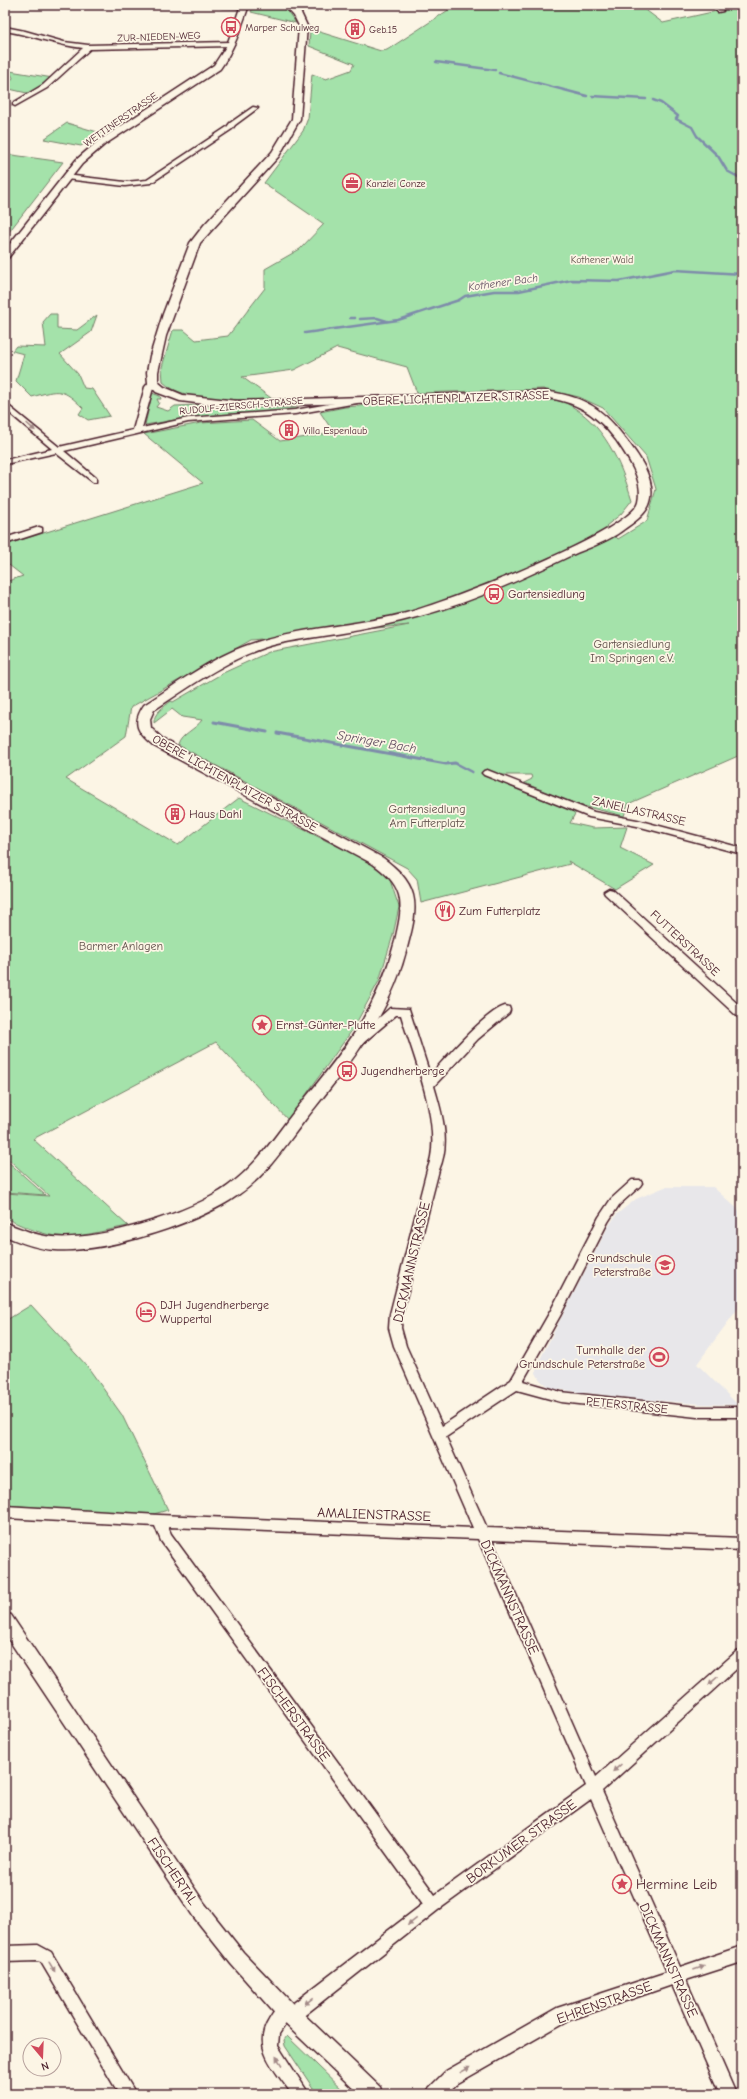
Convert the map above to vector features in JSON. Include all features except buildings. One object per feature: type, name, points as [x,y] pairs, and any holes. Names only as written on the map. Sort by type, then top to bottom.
[{"type":"main road","points":[[153,383],[151,371],[157,350],[195,243],[205,228],[263,170],[291,131],[296,119],[303,26],[298,15],[288,5]]},
{"type":"main road","name":"OBERE LICHTENPLATZER STRASSE","points":[[5,1229],[43,1243],[79,1243],[110,1237],[162,1223],[216,1202],[247,1179],[269,1154],[359,1040],[392,973],[401,944],[406,916],[406,901],[403,888],[397,877],[378,861],[159,743],[148,735],[143,722],[144,716],[149,708],[256,645],[399,619],[441,607],[487,589],[618,529],[636,515],[645,500],[644,483],[634,456],[613,429],[587,406],[571,399],[543,394],[258,404],[205,402],[169,394],[153,383]]},
{"type":"street","points":[[222,5],[245,6]]},
{"type":"street","points":[[713,5],[720,11]]},
{"type":"street","name":"WETTINERSTRASSE","points":[[5,256],[79,162],[101,143],[217,67],[224,60],[245,6]]},
{"type":"street","name":"ZUR-NIEDEN-WEG","points":[[5,29],[30,34],[63,44],[88,47],[231,44]]},
{"type":"street","points":[[15,104],[29,98],[51,83],[88,47]]},
{"type":"street","points":[[66,177],[125,184],[149,182],[230,128],[232,124],[255,108]]},
{"type":"street","points":[[137,431],[149,387],[153,383]]},
{"type":"street","name":"RUDOLF-ZIERSCH-STRASSE","points":[[5,462],[188,420],[295,412],[357,401]]},
{"type":"street","points":[[5,405],[93,480]]},
{"type":"street","points":[[5,541],[39,530]]},
{"type":"street","name":"ZANELLASTRASSE","points":[[487,773],[592,815],[637,823],[742,851]]},
{"type":"street","name":"FUTTERSTRASSE","points":[[610,892],[742,1014]]},
{"type":"street","points":[[428,1085],[458,1051],[487,1023],[505,1010]]},
{"type":"street","name":"DICKMANNSTRASSE","points":[[359,1040],[394,1012],[405,1012],[436,1112],[439,1142],[438,1159],[433,1170],[396,1314],[395,1328],[400,1346],[728,2094]]},
{"type":"street","points":[[439,1435],[515,1384],[556,1313],[602,1220],[615,1202],[636,1183]]},
{"type":"street","name":"PETERSTRASSE","points":[[515,1384],[561,1397],[697,1412],[742,1412]]},
{"type":"street","name":"AMALIENSTRASSE","points":[[5,1512],[159,1522],[742,1544]]},
{"type":"street","name":"FISCHERSTRASSE","points":[[159,1522],[166,1537],[433,1905]]},
{"type":"street","name":"FISCHERTAL","points":[[5,1620],[199,1910],[237,1958],[288,2014],[373,2094]]},
{"type":"street","name":"BORKUMER STRASSE","points":[[301,2094],[268,2041],[270,2032],[288,2014],[433,1905],[594,1789],[742,1655]]},
{"type":"street","points":[[5,1954],[38,1954],[46,1957],[128,2094]]},
{"type":"street","name":"EHRENSTRASSE","points":[[435,2094],[452,2077],[563,2014],[742,1954]]},
{"type":"shaded area","name":"Grundschule Peterstraße","points":[[665,1187],[713,1187],[742,1213],[742,1303],[697,1364],[738,1405],[701,1404],[629,1398],[555,1389],[547,1386],[540,1380],[536,1373],[536,1367],[608,1227],[617,1214],[636,1199]]},
{"type":"green space","points":[[254,5],[280,5],[288,12],[296,23],[251,12]]},
{"type":"green space","points":[[456,5],[639,5],[663,23],[730,8],[728,5],[742,5],[742,759],[738,756],[628,804],[624,816],[579,805],[524,783],[532,779],[531,775],[491,775],[576,812],[570,823],[593,828],[627,827],[620,848],[654,865],[615,889],[568,861],[570,864],[421,903],[417,879],[407,868],[178,745],[182,738],[202,720],[182,717],[172,709],[154,723],[157,713],[171,701],[173,702],[223,673],[269,652],[409,625],[251,640],[131,707],[126,736],[66,779],[178,845],[239,798],[372,863],[389,877],[399,907],[393,935],[379,981],[353,1029],[288,1120],[216,1042],[33,1139],[128,1226],[92,1234],[64,1237],[36,1231],[5,1218],[5,1193],[49,1196],[5,1156],[5,582],[23,576],[5,562],[5,545],[203,483],[144,434],[201,423],[252,420],[280,441],[334,433],[320,412],[345,407],[466,400],[515,399],[556,401],[566,403],[579,411],[591,421],[609,444],[622,471],[632,500],[621,514],[606,526],[618,539],[647,521],[656,489],[646,457],[603,408],[579,397],[543,389],[417,393],[407,367],[337,348],[294,370],[242,377],[271,399],[214,399],[199,397],[185,394],[173,389],[163,382],[162,367],[173,330],[184,330],[196,340],[228,336],[265,288],[265,269],[300,249],[324,224],[264,183],[303,131],[308,118],[312,74],[326,79],[351,70],[354,64],[309,46],[310,29],[381,51],[387,50]]},
{"type":"green space","points":[[10,71],[53,78],[31,94],[5,88],[13,78]]},
{"type":"green space","points":[[67,123],[101,133],[81,146],[44,139]]},
{"type":"green space","points":[[5,154],[63,162],[5,237]]},
{"type":"green space","points":[[50,314],[57,314],[57,329],[77,330],[97,315],[91,332],[60,354],[78,374],[84,388],[92,389],[110,416],[88,420],[79,414],[83,408],[76,401],[65,394],[55,392],[32,397],[16,381],[24,354],[12,351],[16,346],[46,347],[43,322]]},
{"type":"green space","points":[[152,393],[160,396],[161,399],[157,399],[159,403],[156,407],[168,411],[175,406],[200,405],[298,408],[296,410],[187,418],[145,425]]},
{"type":"green space","points":[[5,1159],[45,1195],[5,1192]]},
{"type":"green space","points":[[31,1305],[87,1366],[122,1415],[168,1510],[150,1515],[5,1505],[5,1321]]},
{"type":"green space","points":[[287,2036],[347,2094],[317,2094],[285,2046],[284,2040]]},
{"type":"waterway","points":[[436,62],[495,70]]},
{"type":"waterway","points":[[499,73],[587,96]]},
{"type":"waterway","points":[[592,96],[646,99]]},
{"type":"waterway","points":[[653,100],[661,103],[678,116],[676,119],[692,127],[697,136],[718,156],[727,171],[742,179]]},
{"type":"waterway","name":"Kothener Bach","points":[[305,333],[398,320],[459,300],[465,296],[494,291],[519,291],[571,280],[619,281],[675,270],[742,274]]},
{"type":"waterway","points":[[350,318],[355,318]]},
{"type":"waterway","points":[[360,319],[377,318],[387,321]]},
{"type":"waterway","name":"Springer Bach","points":[[214,722],[267,732]]},
{"type":"waterway","name":"Springer Bach","points":[[277,733],[446,764],[455,763],[472,772]]},
{"type":"place","name":"Marper Schulweg","points":[[231,27]]},
{"type":"place","name":"Geb.15","points":[[355,29]]},
{"type":"place","name":"Kanzlei Conze","points":[[352,183]]},
{"type":"place","name":"Villa Espenlaub","points":[[289,430]]},
{"type":"place","name":"Gartensiedlung","points":[[494,594]]},
{"type":"place","name":"Haus Dahl","points":[[175,814]]},
{"type":"place","name":"Zum Futterplatz","points":[[445,911]]},
{"type":"place","name":"Ernst-Günter-Plutte","points":[[262,1025]]},
{"type":"place","name":"Jugendherberge","points":[[347,1071]]},
{"type":"place","name":"Grundschule Peterstraße","points":[[665,1265]]},
{"type":"place","name":"DJH Jugendherberge Wuppertal","points":[[146,1312]]},
{"type":"place","name":"Turnhalle der Grundschule Peterstraße","points":[[659,1357]]},
{"type":"place","name":"Hermine Leib","points":[[622,1884]]},
{"type":"park label","name":"Kothener Wald","points":[[602,259]]},
{"type":"park label","name":"Gartensiedlung Im Springen e.V.","points":[[632,651]]},
{"type":"park label","name":"Gartensiedlung Am Futterplatz","points":[[427,816]]},
{"type":"park label","name":"Barmer Anlagen","points":[[121,946]]}]
